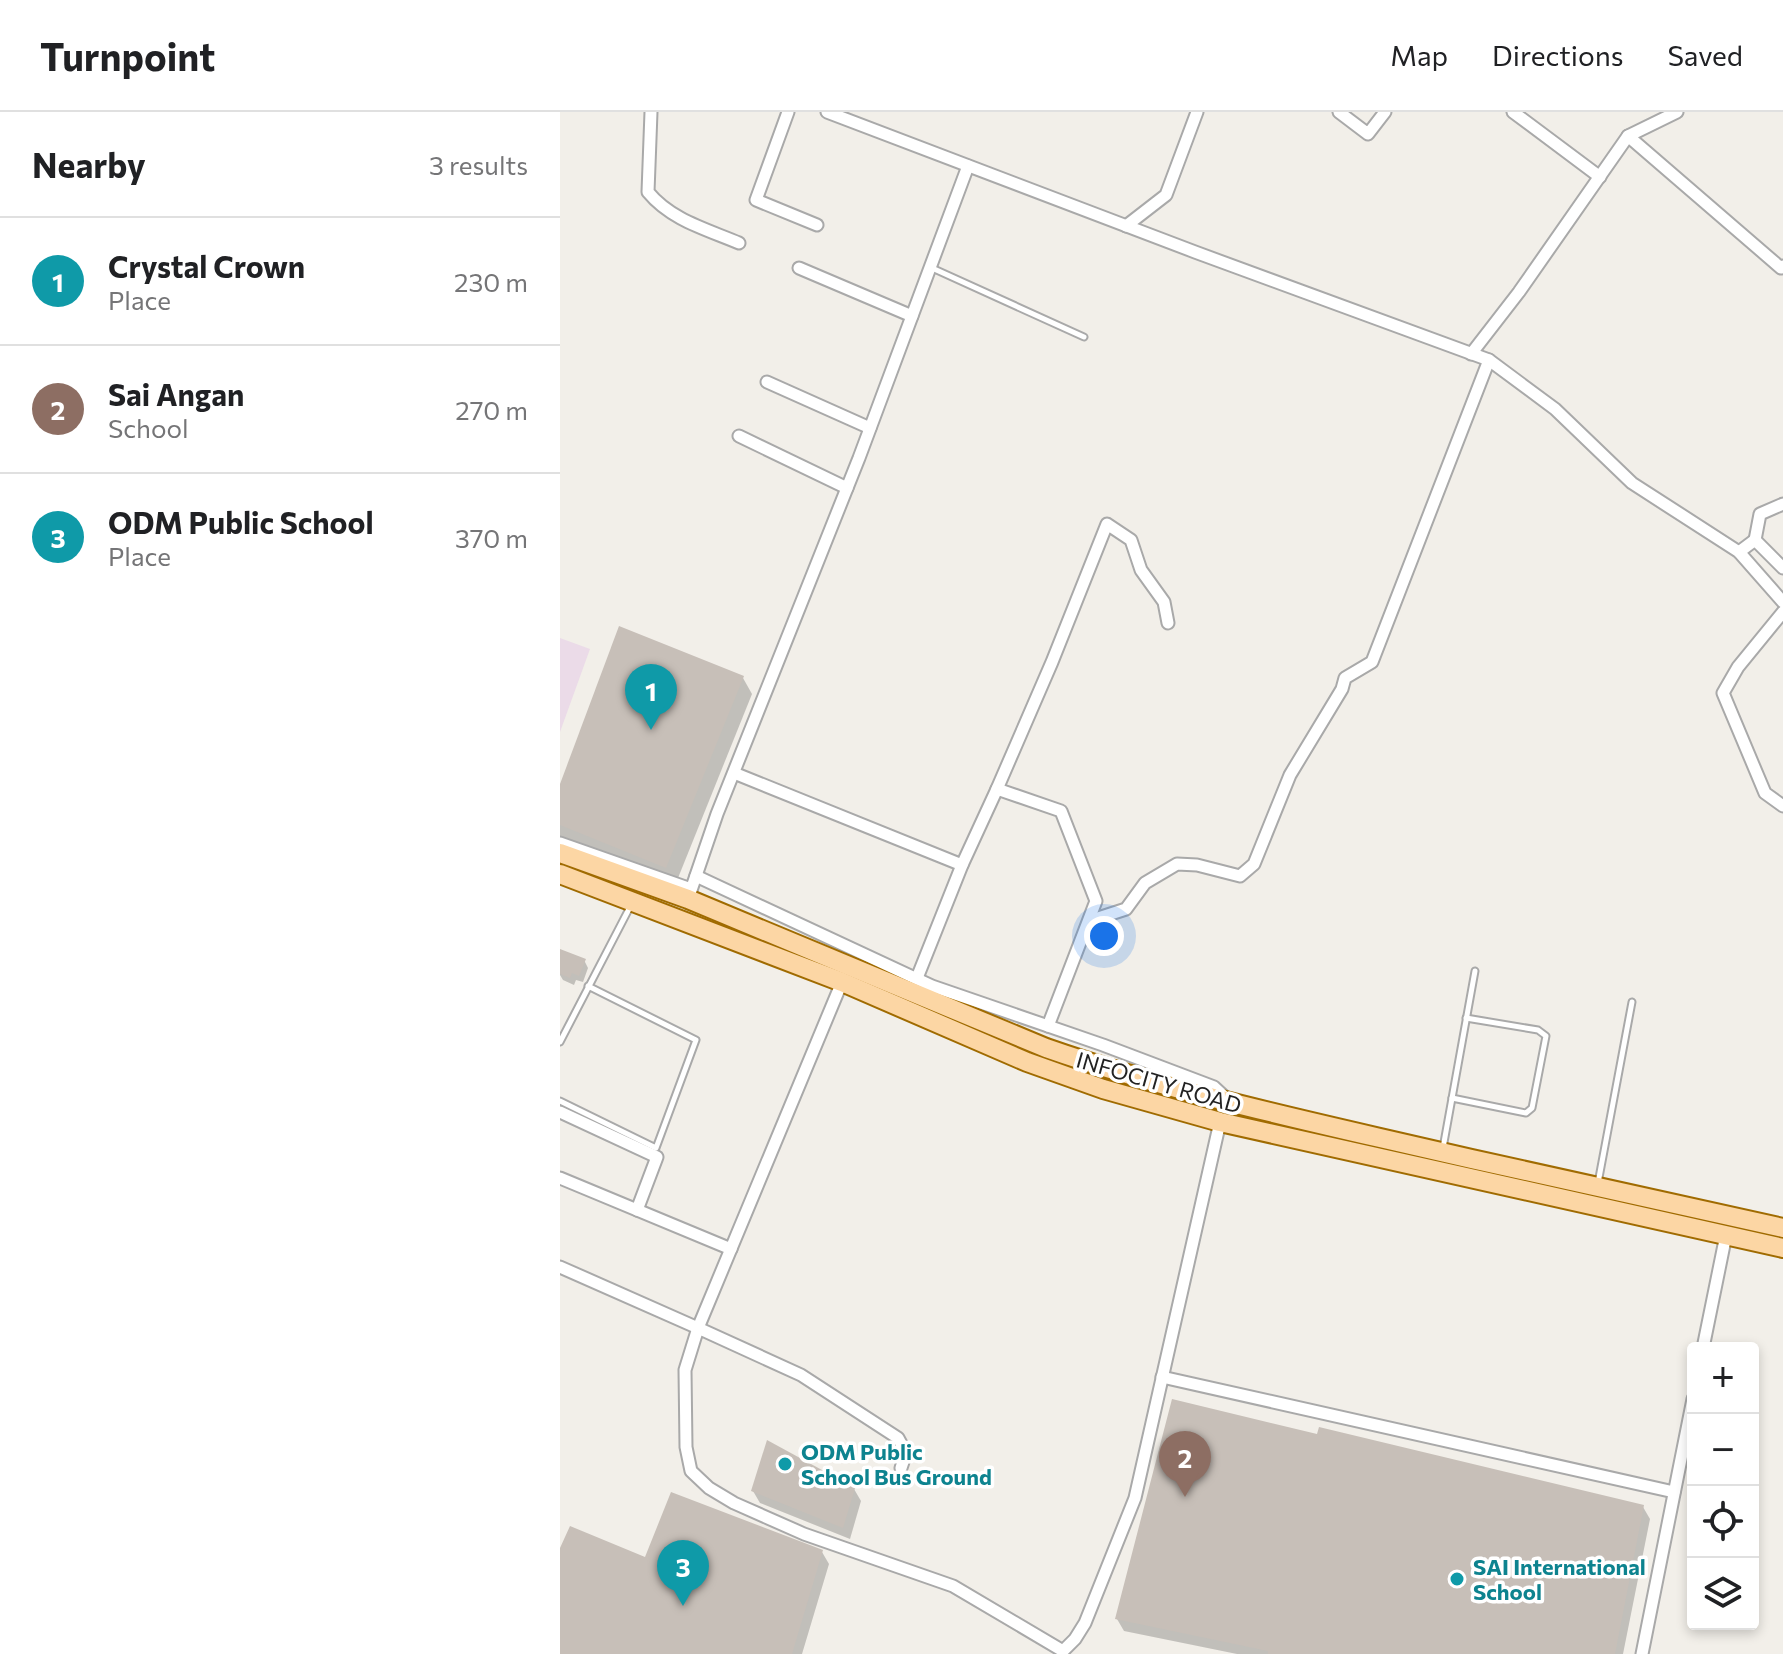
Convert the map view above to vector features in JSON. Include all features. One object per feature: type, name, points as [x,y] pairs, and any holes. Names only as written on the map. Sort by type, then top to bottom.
[{"type":"main road","name":"INFOCITY ROAD","points":[[560,853],[690,894],[966,1015],[1087,1062],[1234,1104],[1783,1228]]},
{"type":"main road","name":"INFOCITY ROAD","points":[[560,874],[842,982],[1027,1062],[1103,1089],[1220,1122],[1783,1248]]},
{"type":"main road","points":[[959,1033],[966,1015]]},
{"type":"main road","points":[[1369,1156],[1373,1137]]},
{"type":"street","points":[[651,112],[648,192],[659,206],[680,219],[739,243]]},
{"type":"street","points":[[788,112],[756,200],[817,225]]},
{"type":"street","points":[[827,112],[1489,360],[1555,409],[1632,483],[1739,552],[1783,602]]},
{"type":"street","points":[[1126,226],[1166,195],[1197,112]]},
{"type":"street","points":[[1339,112],[1368,134],[1385,112]]},
{"type":"street","points":[[1513,112],[1600,177]]},
{"type":"street","points":[[1471,354],[1519,292],[1628,136],[1677,112]]},
{"type":"street","points":[[1628,136],[1782,268]]},
{"type":"street","points":[[560,843],[690,894],[968,166]]},
{"type":"street","points":[[799,268],[912,316]]},
{"type":"street","points":[[1089,921],[1126,909],[1145,883],[1177,864],[1197,865],[1240,876],[1254,864],[1290,775],[1342,689],[1345,678],[1372,662],[1489,360]]},
{"type":"street","points":[[767,382],[870,428]]},
{"type":"street","points":[[739,436],[847,488]]},
{"type":"street","points":[[1739,552],[1755,540],[1760,514],[1783,504]]},
{"type":"street","points":[[917,978],[962,865],[1052,662],[1107,524],[1131,540],[1141,570],[1164,602],[1168,623]]},
{"type":"street","points":[[1755,540],[1783,568]]},
{"type":"street","points":[[1783,612],[1738,667],[1723,693],[1765,793],[1783,806]]},
{"type":"street","points":[[734,773],[962,865]]},
{"type":"street","points":[[997,789],[1061,811],[1096,901],[1048,1026]]},
{"type":"street","points":[[696,876],[932,986],[1214,1087],[1234,1104]]},
{"type":"street","points":[[842,982],[698,1328],[685,1370],[686,1447],[691,1471],[709,1488],[734,1503],[804,1534],[953,1586],[1063,1651],[1085,1623],[1135,1498],[1220,1122]]},
{"type":"street","points":[[560,1112],[657,1157],[637,1210]]},
{"type":"street","points":[[560,1178],[731,1249]]},
{"type":"street","points":[[1704,1342],[1726,1235]]},
{"type":"street","points":[[560,1267],[801,1375],[898,1438],[906,1453],[901,1468]]},
{"type":"street","points":[[1162,1377],[1674,1492]]},
{"type":"street","points":[[1642,1654],[1690,1414]]},
{"type":"lane","points":[[930,268],[1084,337]]},
{"type":"lane","points":[[560,1042],[632,903]]},
{"type":"lane","points":[[1442,1153],[1475,971]]},
{"type":"lane","points":[[560,1101],[656,1148],[696,1040],[588,986]]},
{"type":"lane","points":[[1597,1188],[1632,1002]]},
{"type":"lane","points":[[1452,1098],[1526,1113],[1532,1108],[1546,1036],[1538,1030],[1466,1018]]},
{"type":"shaded area","points":[[560,638],[590,649],[560,732]]},
{"type":"building","points":[[619,626],[744,676],[666,868],[560,825],[560,784]]},
{"type":"building","points":[[560,949],[586,959],[579,976],[572,973],[570,978],[560,974]]},
{"type":"building","name":"SAI International School","points":[[1172,1399],[1317,1434],[1319,1427],[1644,1505],[1615,1654],[1268,1654],[1268,1651],[1115,1619]]},
{"type":"building","name":"ODM Public School Bus Ground","points":[[767,1440],[855,1488],[843,1528],[751,1491]]},
{"type":"building","points":[[671,1492],[823,1550],[792,1654],[560,1654],[560,1548],[570,1526],[645,1557]]},
{"type":"place","name":"Crystal Crown","points":[[651,730]]},
{"type":"place","name":"ODM Public School Bus Ground","points":[[785,1464]]},
{"type":"place","name":"Sai Angan","points":[[1185,1497]]},
{"type":"place","name":"SAI International School","points":[[1457,1579]]},
{"type":"place","name":"ODM Public School","points":[[683,1606]]}]
